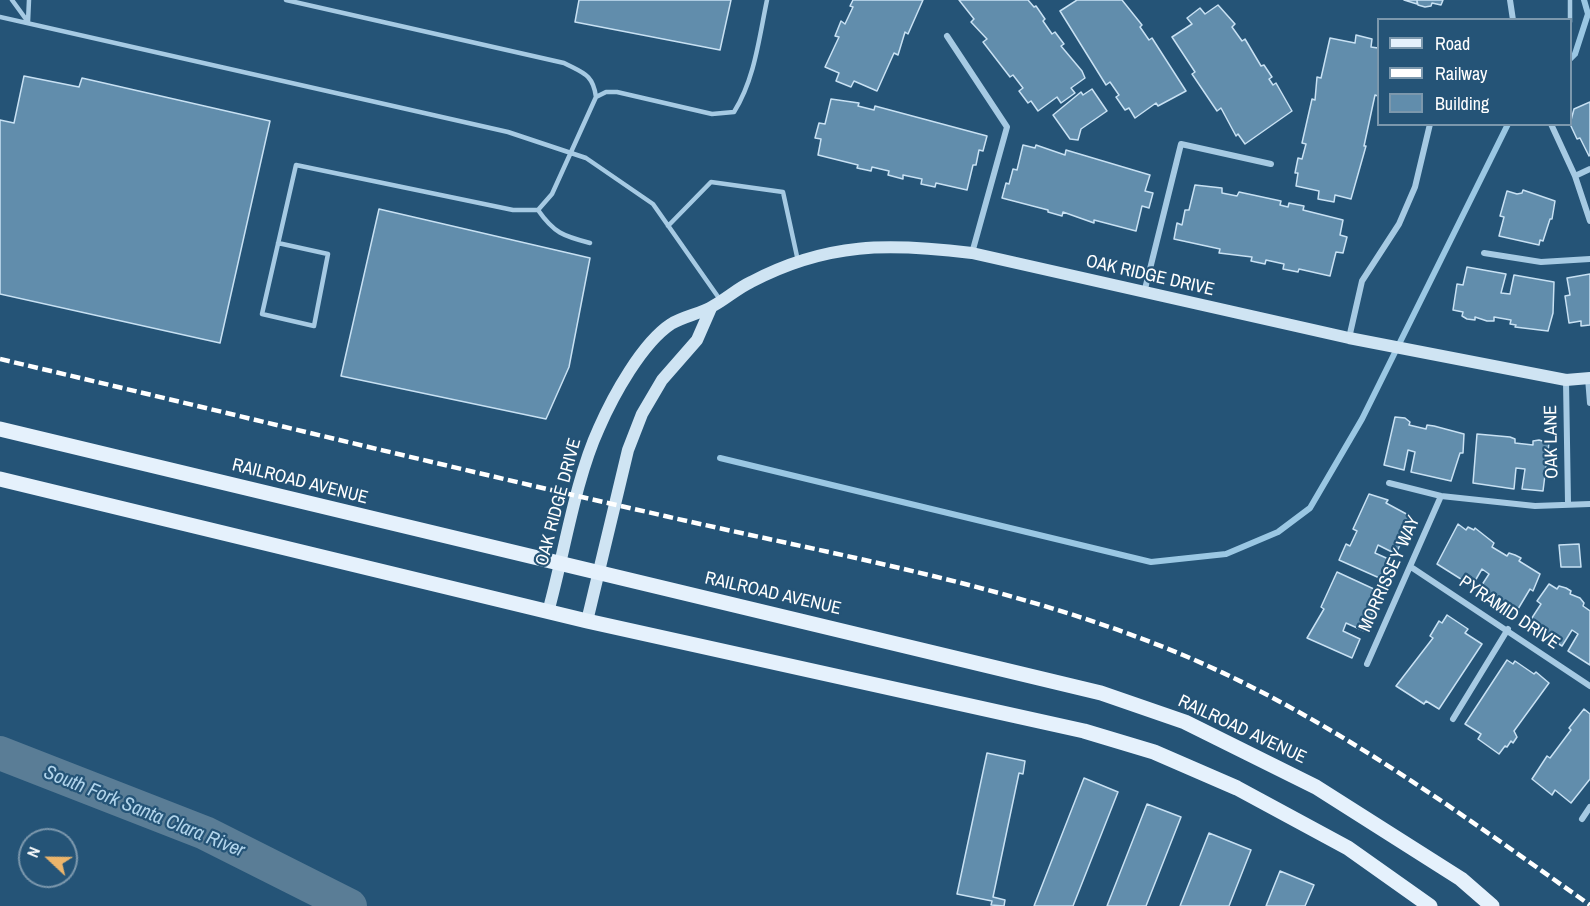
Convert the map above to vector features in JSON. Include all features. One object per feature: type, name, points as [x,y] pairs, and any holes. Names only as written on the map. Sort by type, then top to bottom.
[{"type":"main road","name":"OAK RIDGE DRIVE","points":[[548,612],[586,462],[598,429],[639,357],[671,325],[716,304],[750,282],[798,261],[839,250],[873,246],[914,246],[972,253],[1349,338],[1566,380],[1589,378]]},
{"type":"main road","points":[[587,621],[628,450],[642,414],[662,380],[697,340],[716,304]]},
{"type":"main road","name":"RAILROAD AVENUE","points":[[0,429],[1101,693],[1185,722],[1316,787],[1452,873],[1492,906]]},
{"type":"main road","points":[[0,479],[548,612],[1084,731],[1154,752],[1237,788],[1348,848],[1431,906]]},
{"type":"street","points":[[1510,0],[1513,18]]},
{"type":"street","points":[[947,36],[1007,127],[972,253]]},
{"type":"street","points":[[1349,338],[1362,281],[1399,224],[1415,187],[1430,126]]},
{"type":"street","points":[[1552,126],[1575,177],[1590,221]]},
{"type":"street","points":[[1144,293],[1181,144],[1271,164]]},
{"type":"street","points":[[1575,177],[1590,169]]},
{"type":"street","points":[[1484,253],[1541,262],[1590,259]]},
{"type":"street","points":[[1589,378],[1590,403]]},
{"type":"street","name":"OAK LANE","points":[[1566,380],[1568,504]]},
{"type":"street","points":[[1389,483],[1441,496],[1535,506],[1590,504]]},
{"type":"street","name":"MORRISSEY WAY","points":[[1367,664],[1441,496]]},
{"type":"street","name":"PYRAMID DRIVE","points":[[1411,567],[1508,629],[1590,686]]},
{"type":"street","points":[[1453,719],[1508,629]]},
{"type":"street","points":[[1582,819],[1590,807]]},
{"type":"lane","points":[[12,0],[28,22]]},
{"type":"lane","points":[[28,22],[29,0]]},
{"type":"lane","points":[[278,243],[328,254],[314,326],[261,314],[296,165],[513,210],[538,210],[552,194],[596,97],[594,83],[586,74],[564,63],[286,0]]},
{"type":"lane","points":[[596,97],[606,92],[617,92],[712,114],[734,112],[744,96],[752,71],[767,0]]},
{"type":"lane","points":[[1570,0],[1570,18]]},
{"type":"lane","points":[[0,17],[508,132],[586,158],[652,204],[716,304]]},
{"type":"lane","points":[[668,226],[711,182],[783,192],[798,261]]},
{"type":"lane","points":[[538,210],[548,224],[561,235],[590,243]]},
{"type":"building","points":[[579,0],[731,0],[720,50],[575,22]]},
{"type":"building","points":[[853,0],[923,0],[908,34],[905,32],[898,55],[894,53],[877,91],[854,81],[851,87],[836,81],[839,73],[825,67],[839,37],[835,36],[841,21],[845,24],[853,7],[850,6]]},
{"type":"building","points":[[959,0],[1028,0],[1034,7],[1036,6],[1052,34],[1055,32],[1064,44],[1061,46],[1082,71],[1085,78],[1071,88],[1075,93],[1061,103],[1057,97],[1038,111],[1031,101],[1028,103],[1019,91],[1023,88],[1013,75],[1010,77],[983,42],[987,39],[971,22],[974,19]]},
{"type":"building","points":[[1077,0],[1122,0],[1142,25],[1140,27],[1149,40],[1152,38],[1186,91],[1158,106],[1156,103],[1135,118],[1129,108],[1125,110],[1116,97],[1119,95],[1110,82],[1106,85],[1060,11]]},
{"type":"building","points":[[1404,0],[1443,0],[1441,5],[1432,3],[1431,6],[1425,7],[1418,5],[1417,1],[1417,4]]},
{"type":"building","points":[[1218,5],[1235,24],[1232,27],[1242,41],[1245,39],[1261,66],[1264,65],[1272,77],[1269,79],[1273,85],[1276,83],[1292,111],[1245,144],[1238,134],[1236,136],[1221,108],[1217,111],[1192,74],[1195,72],[1172,37],[1192,24],[1187,18],[1200,8],[1205,14]]},
{"type":"building","points":[[1356,35],[1372,39],[1371,47],[1377,48],[1377,96],[1375,95],[1364,146],[1366,146],[1351,199],[1335,195],[1334,202],[1318,199],[1319,191],[1296,186],[1298,173],[1295,173],[1298,158],[1302,159],[1306,144],[1302,143],[1312,99],[1315,100],[1317,77],[1321,78],[1330,38],[1355,43]]},
{"type":"building","points":[[24,76],[79,87],[82,78],[270,121],[220,343],[0,294],[0,120],[14,123]]},
{"type":"building","points":[[1092,89],[1107,111],[1081,129],[1078,140],[1070,139],[1053,115],[1081,92],[1083,95]]},
{"type":"building","points":[[831,99],[859,103],[858,106],[874,110],[875,106],[987,136],[983,151],[979,150],[976,165],[973,165],[967,190],[936,183],[935,187],[921,184],[922,179],[903,175],[903,179],[888,175],[889,171],[872,167],[871,171],[857,168],[858,165],[818,155],[821,139],[815,138],[819,123],[825,124]]},
{"type":"building","points":[[1590,102],[1589,156],[1571,126],[1574,109]]},
{"type":"building","points":[[1023,145],[1035,148],[1036,145],[1065,155],[1066,150],[1150,175],[1145,191],[1153,193],[1149,208],[1142,206],[1136,231],[1094,220],[1094,223],[1063,212],[1062,216],[1002,198],[1013,169],[1017,170]]},
{"type":"building","points":[[1195,185],[1222,188],[1222,193],[1237,196],[1239,192],[1281,201],[1280,205],[1288,207],[1289,203],[1304,206],[1303,210],[1343,220],[1340,235],[1347,237],[1343,253],[1336,252],[1330,276],[1299,269],[1298,272],[1283,269],[1284,264],[1266,260],[1265,264],[1251,261],[1252,257],[1219,253],[1220,249],[1174,239],[1177,223],[1182,225],[1185,210],[1189,210]]},
{"type":"building","points":[[1523,190],[1555,201],[1552,219],[1539,245],[1499,236],[1504,217],[1500,216],[1507,191],[1517,194],[1522,193]]},
{"type":"building","points":[[379,209],[590,258],[569,367],[546,419],[341,376]]},
{"type":"building","points":[[1467,267],[1506,274],[1501,293],[1510,294],[1514,275],[1554,282],[1553,313],[1548,331],[1515,327],[1516,325],[1510,324],[1511,320],[1494,317],[1494,321],[1475,317],[1475,320],[1467,319],[1462,316],[1463,312],[1453,310],[1457,284],[1463,285]]},
{"type":"building","points":[[1590,274],[1590,325],[1581,326],[1581,321],[1569,323],[1565,296],[1570,295],[1567,278]]},
{"type":"building","points":[[1395,417],[1405,418],[1410,422],[1409,425],[1426,429],[1427,425],[1434,426],[1464,434],[1463,453],[1460,453],[1451,481],[1411,472],[1415,452],[1408,450],[1404,470],[1384,465]]},
{"type":"building","points":[[1477,434],[1510,437],[1515,439],[1515,443],[1533,445],[1533,441],[1539,440],[1549,443],[1543,491],[1522,489],[1525,469],[1516,468],[1514,489],[1473,483]]},
{"type":"building","points":[[1369,494],[1388,500],[1386,503],[1412,517],[1396,554],[1378,545],[1375,553],[1393,561],[1384,580],[1339,560],[1346,544],[1350,546],[1357,531],[1353,529]]},
{"type":"building","points":[[1458,524],[1466,530],[1468,527],[1474,530],[1475,528],[1494,543],[1492,547],[1507,556],[1509,553],[1521,558],[1519,561],[1540,574],[1533,591],[1530,589],[1518,609],[1515,608],[1512,613],[1478,591],[1489,574],[1482,569],[1472,586],[1437,564]]},
{"type":"building","points":[[1579,544],[1581,567],[1561,567],[1559,545]]},
{"type":"building","points":[[1337,572],[1376,590],[1374,592],[1381,595],[1364,631],[1346,623],[1343,631],[1360,639],[1352,658],[1307,638],[1324,609],[1321,607]]},
{"type":"building","points":[[1549,584],[1557,589],[1559,586],[1571,591],[1570,594],[1580,598],[1584,603],[1583,606],[1590,611],[1590,665],[1568,651],[1578,634],[1572,630],[1562,646],[1528,624],[1541,604],[1537,601]]},
{"type":"building","points":[[1447,615],[1468,629],[1465,633],[1482,644],[1439,709],[1426,701],[1424,704],[1396,686],[1433,638],[1430,636],[1439,621],[1442,623]]},
{"type":"building","points":[[1507,660],[1513,664],[1515,661],[1534,674],[1536,672],[1549,683],[1514,731],[1517,737],[1513,743],[1511,741],[1499,754],[1478,739],[1481,734],[1465,724]]},
{"type":"building","points":[[1584,709],[1590,714],[1590,779],[1571,803],[1555,790],[1552,795],[1532,779],[1547,756],[1550,758],[1571,730],[1569,728]]},
{"type":"building","points":[[987,753],[1025,761],[1023,774],[1019,773],[993,897],[1005,900],[1004,906],[991,905],[992,901],[957,894]]},
{"type":"building","points":[[1084,778],[1118,792],[1073,906],[1034,906]]},
{"type":"building","points":[[1147,804],[1181,817],[1146,906],[1107,906]]},
{"type":"building","points":[[1209,833],[1251,850],[1229,906],[1180,906]]},
{"type":"building","points":[[1280,871],[1314,885],[1305,906],[1266,906]]},
{"type":"waterway","points":[[1572,57],[1588,14],[1584,0]]},
{"type":"waterway","points":[[720,458],[1151,562],[1226,554],[1278,532],[1310,508],[1362,419],[1507,126]]},
{"type":"waterway","name":"South Fork Santa Clara River","points":[[0,753],[205,833],[350,906]]},
{"type":"railway","points":[[0,359],[499,478],[862,559],[992,591],[1121,631],[1183,655],[1237,680],[1342,737],[1443,802],[1590,905]]}]
